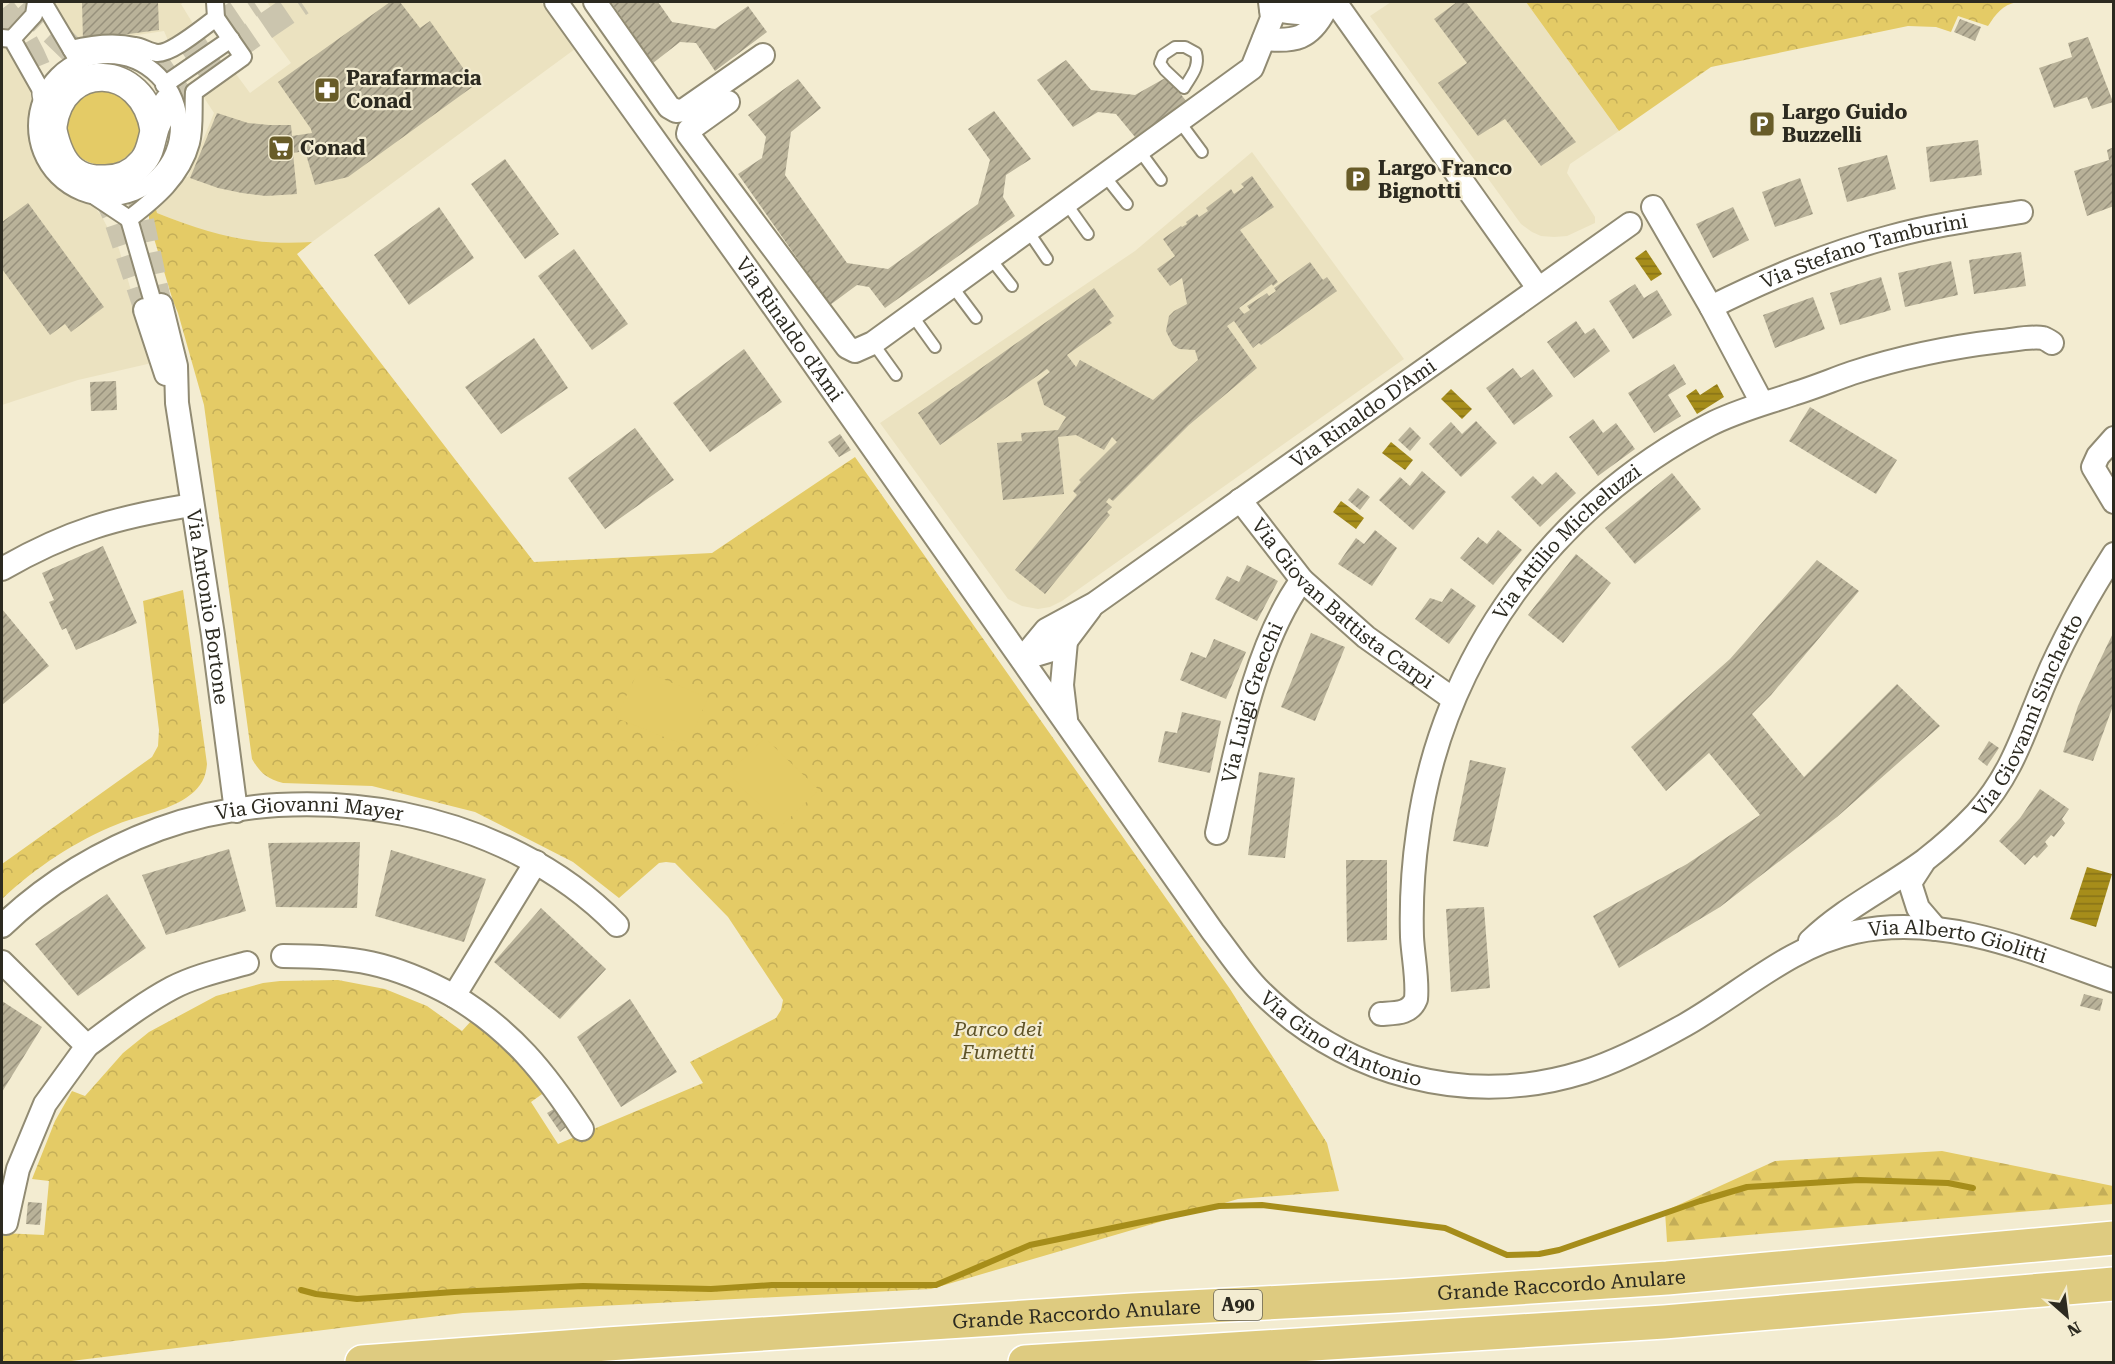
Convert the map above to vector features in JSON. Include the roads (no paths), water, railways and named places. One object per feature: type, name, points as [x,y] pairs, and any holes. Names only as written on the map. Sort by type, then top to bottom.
[{"type":"highway","name":"Grande Raccordo Anulare","points":[[362,1362],[607,1344],[1655,1278],[2114,1238]]},
{"type":"highway","name":"A90","points":[[1025,1362],[1606,1326],[2114,1284]]},
{"type":"street","points":[[36,2],[34,15],[7,38],[44,93],[57,148],[63,160],[129,219],[153,307]]},
{"type":"street","points":[[43,2],[84,62],[87,81],[67,93],[58,105],[53,128]]},
{"type":"street","name":"Via Rinaldo d'Ami","points":[[556,2],[1022,659]]},
{"type":"street","points":[[595,2],[669,107],[676,111],[684,110],[763,55]]},
{"type":"street","points":[[733,108],[696,144],[847,347],[855,351],[873,343],[1139,150],[1187,103],[1252,68],[1272,18],[1271,5],[1291,14],[1308,13],[1332,4]]},
{"type":"street","points":[[1264,39],[1299,38],[1317,26],[1332,4]]},
{"type":"street","points":[[1332,4],[1538,288]]},
{"type":"street","points":[[84,62],[91,44],[117,43],[137,46],[157,53],[170,50],[216,10],[243,57],[194,92],[191,142],[185,159],[161,193],[129,219]]},
{"type":"street","points":[[154,130],[148,107],[153,87],[231,39]]},
{"type":"street","points":[[99,190],[122,197],[139,191],[153,183],[172,162],[179,129],[173,102],[153,87],[121,81],[84,62],[59,71],[38,103],[36,120],[44,153],[52,167],[64,180],[84,193],[99,190],[134,171],[143,161]]},
{"type":"street","points":[[138,188],[143,161],[154,130],[153,87]]},
{"type":"street","points":[[1653,207],[1711,307],[1762,403]]},
{"type":"street","name":"Via Stefano Tamburini","points":[[1711,307],[1792,270],[1880,240],[1933,227],[2021,212]]},
{"type":"street","name":"Via Rinaldo D'Ami","points":[[1022,659],[1042,633],[1060,633],[1094,604],[1630,224]]},
{"type":"street","name":"Via Antonio Bortone","points":[[153,307],[155,345],[177,403],[213,635],[236,811]]},
{"type":"street","name":"Via Attilio Micheluzzi","points":[[1381,1014],[1405,1012],[1411,1008],[1416,999],[1412,915],[1418,831],[1427,780],[1453,699],[1481,642],[1513,593],[1567,530],[1609,493],[1668,450],[1710,425],[1762,403],[1913,355],[1960,346],[2015,340],[2043,338],[2052,343]]},
{"type":"street","points":[[2114,438],[2098,456],[2093,467],[2114,502]]},
{"type":"street","name":"Via Giovan Battista Carpi","points":[[1240,500],[1302,580],[1366,637],[1453,699]]},
{"type":"street","points":[[2,569],[53,542],[92,526],[148,512],[192,505]]},
{"type":"street","name":"Via Giovanni Sinchetto","points":[[1800,951],[1830,923],[1923,861],[1976,814],[2005,776],[2067,634],[2114,554]]},
{"type":"street","name":"Via Luigi Grecchi","points":[[1217,833],[1234,757],[1260,664],[1285,608],[1302,580]]},
{"type":"street","name":"Via Rinaldo D'Ami","points":[[995,620],[1060,633]]},
{"type":"street","points":[[1060,633],[1062,685],[1068,726]]},
{"type":"street","name":"Via Gino d'Antonio","points":[[1022,659],[1213,932],[1253,984],[1277,1007],[1314,1035],[1359,1059],[1393,1072],[1431,1081],[1470,1086],[1530,1083],[1586,1071],[1622,1057],[1680,1028],[1721,1004],[1800,951]]},
{"type":"street","name":"Via Giovanni Mayer","points":[[2,926],[54,883],[108,851],[174,825],[236,811],[315,804],[381,810],[445,823],[484,837],[536,862],[580,891],[617,925]]},
{"type":"street","name":"Via Giovanni Sinchetto","points":[[1884,928],[1900,906],[1923,861]]},
{"type":"street","points":[[454,996],[536,862]]},
{"type":"street","points":[[1910,883],[1918,908],[1935,929]]},
{"type":"street","points":[[1884,886],[1880,893],[1879,904],[1884,928]]},
{"type":"street","name":"Via Alberto Giolitti","points":[[1800,951],[1843,935],[1884,928],[1935,929],[2011,946],[2114,981]]},
{"type":"street","points":[[283,956],[337,957],[379,964],[404,972],[454,996],[494,1022],[530,1058],[582,1129]]},
{"type":"street","points":[[2,962],[87,1046]]},
{"type":"street","points":[[6,1223],[18,1169],[45,1104],[87,1046],[173,988],[204,975],[248,963]]},
{"type":"lane","points":[[1187,103],[1202,152]]},
{"type":"lane","points":[[1139,150],[1161,180]]},
{"type":"lane","points":[[1104,175],[1127,204]]},
{"type":"lane","points":[[1066,203],[1088,234]]},
{"type":"lane","points":[[1028,231],[1047,260]]},
{"type":"lane","points":[[990,258],[1012,286]]},
{"type":"lane","points":[[952,286],[976,318]]},
{"type":"lane","points":[[912,315],[935,347]]},
{"type":"lane","points":[[873,343],[896,375]]},
{"type":"waterway","points":[[301,1290],[357,1299],[583,1286],[711,1289],[772,1285],[936,1285],[1030,1245],[1219,1206],[1262,1205],[1445,1228],[1507,1255],[1539,1254],[1559,1250],[1747,1187],[1859,1180],[1948,1183],[1973,1188]]},
{"type":"tunnel","points":[[25,2],[74,52]]},
{"type":"tunnel","points":[[147,74],[254,2]]},
{"type":"tunnel","points":[[168,102],[177,90],[201,70],[301,2]]},
{"type":"tunnel","points":[[2,9],[28,49],[46,94]]},
{"type":"tunnel","points":[[138,188],[161,305]]},
{"type":"tunnel","points":[[103,194],[113,215],[145,310]]},
{"type":"place","name":"Parafarmacia Conad","points":[[327,90]]},
{"type":"place","name":"Largo Guido Buzzelli","points":[[1762,124]]},
{"type":"place","name":"Conad","points":[[281,148]]},
{"type":"place","name":"Largo Franco Bignotti","points":[[1358,179]]},
{"type":"park label","name":"Parco dei Fumetti","points":[[998,1040]]}]
